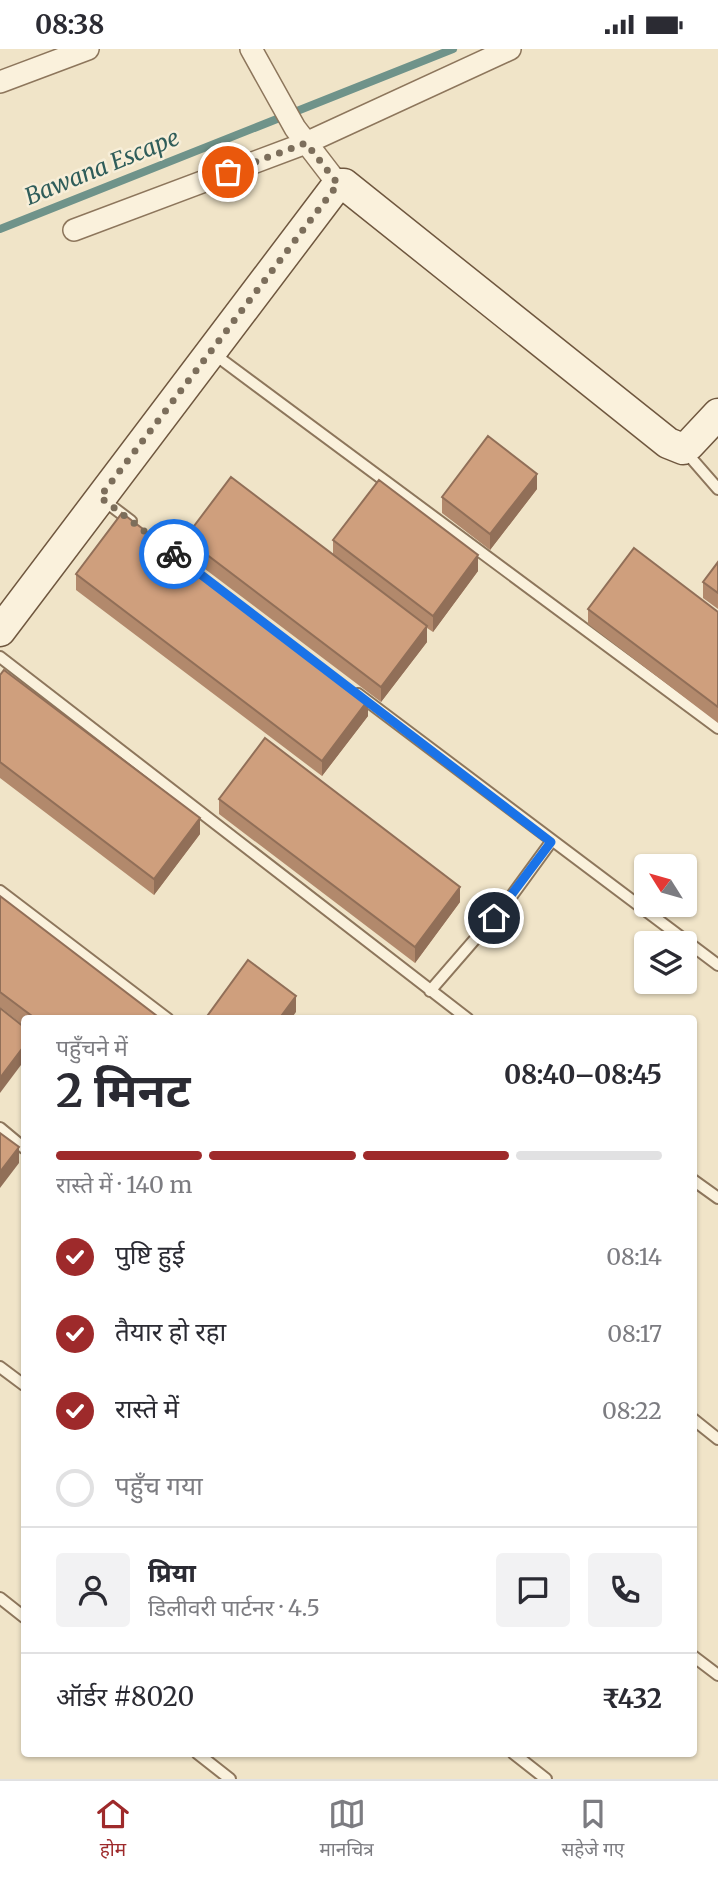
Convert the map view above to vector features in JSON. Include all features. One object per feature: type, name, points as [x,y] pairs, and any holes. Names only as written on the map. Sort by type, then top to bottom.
[{"type":"street","points":[[0,82],[88,49]]},
{"type":"street","points":[[251,49],[301,135],[338,184]]},
{"type":"street","points":[[74,230],[510,49]]},
{"type":"street","points":[[0,631],[338,184]]},
{"type":"street","points":[[338,184],[344,184],[481,291],[668,443],[683,449],[718,414]]},
{"type":"lane","points":[[211,352],[718,728]]},
{"type":"lane","points":[[683,449],[718,489]]},
{"type":"lane","points":[[100,497],[138,526]]},
{"type":"lane","points":[[0,657],[463,1015]]},
{"type":"lane","points":[[344,683],[551,842],[718,965]]},
{"type":"lane","points":[[430,991],[508,901],[551,842]]},
{"type":"lane","points":[[0,891],[162,1015]]},
{"type":"lane","points":[[0,1128],[21,1146]]},
{"type":"lane","points":[[697,1183],[718,1198]]},
{"type":"lane","points":[[0,1367],[21,1383]]},
{"type":"lane","points":[[697,1422],[718,1439]]},
{"type":"lane","points":[[0,1598],[21,1616]]},
{"type":"lane","points":[[697,1659],[718,1675]]},
{"type":"lane","points":[[202,1757],[230,1779]]},
{"type":"lane","points":[[518,1757],[546,1779]]},
{"type":"building","points":[[488,436],[537,474],[490,534],[442,497]]},
{"type":"building","points":[[231,477],[427,626],[381,687],[185,538]]},
{"type":"building","points":[[379,480],[478,555],[433,616],[333,540]]},
{"type":"building","points":[[122,513],[368,700],[322,761],[76,574]]},
{"type":"building","points":[[634,548],[718,612],[718,707],[588,609]]},
{"type":"building","points":[[718,562],[718,593],[703,582]]},
{"type":"building","points":[[4,670],[200,818],[154,879],[0,762],[0,675]]},
{"type":"building","points":[[265,738],[460,887],[415,947],[219,799]]},
{"type":"building","points":[[0,896],[156,1015],[31,1015],[0,992]]},
{"type":"building","points":[[248,960],[296,996],[282,1015],[208,1015]]},
{"type":"building","points":[[0,1008],[21,1025],[21,1050],[0,1078]]},
{"type":"building","points":[[0,1133],[19,1147],[0,1172]]},
{"type":"waterway","name":"Bawana Escape","points":[[0,229],[453,49]]},
{"type":"way so far","points":[[174,554],[100,497],[338,184],[306,143],[228,172]]},
{"type":"route","points":[[174,554],[551,842],[494,918]]}]
